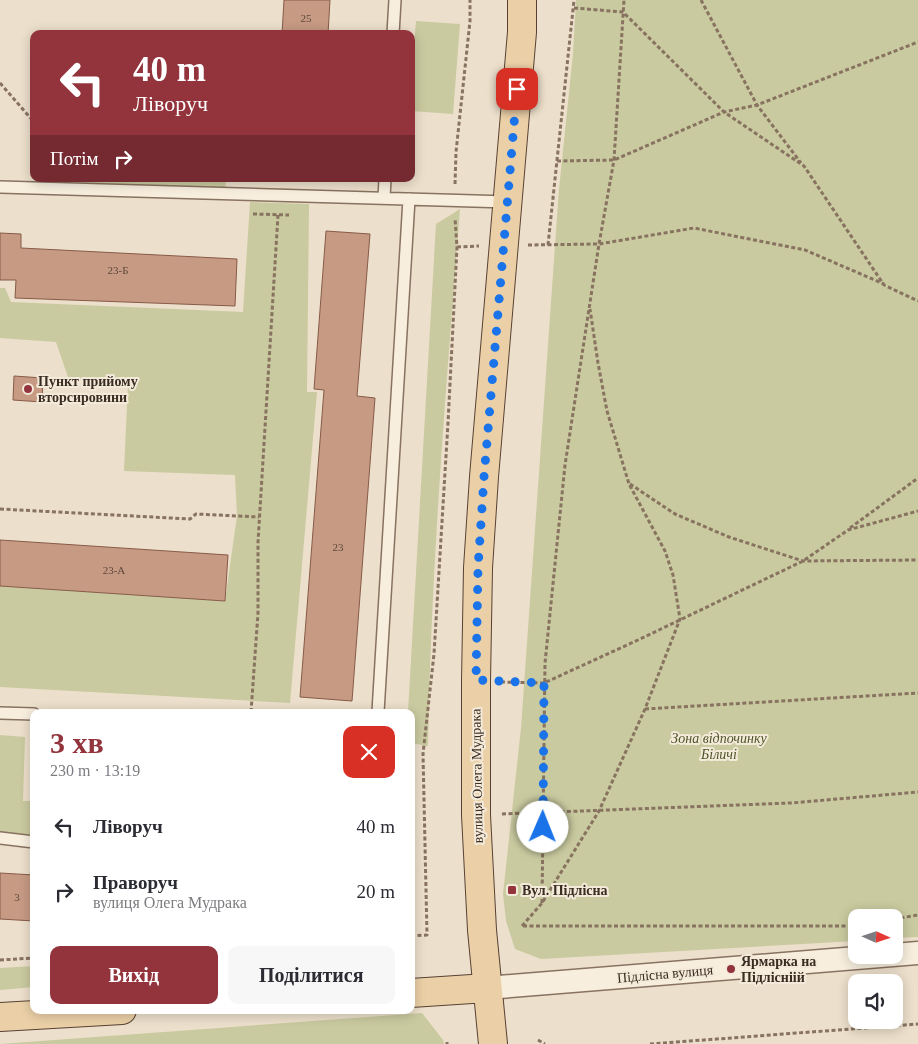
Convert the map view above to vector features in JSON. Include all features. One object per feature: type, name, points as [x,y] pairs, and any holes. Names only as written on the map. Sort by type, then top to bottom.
[{"type":"main road","name":"вулиця Олега Мудрака","points":[[493,1044],[487,988],[476,815],[478,568],[522,32],[522,0]]},
{"type":"main road","name":"Підлісна вулиця","points":[[415,993],[487,988]]},
{"type":"main road","points":[[0,1017],[52,1014]]},
{"type":"street","name":"Підлісна вулиця","points":[[487,988],[918,953]]},
{"type":"lane","points":[[393,30],[395,0]]},
{"type":"lane","points":[[384,198],[385,182]]},
{"type":"lane","points":[[0,187],[508,202]]},
{"type":"lane","points":[[378,709],[409,199]]},
{"type":"lane","points":[[0,713],[30,714]]},
{"type":"lane","points":[[0,838],[30,842]]},
{"type":"path","points":[[415,936],[427,935],[423,754],[434,654],[457,247],[454,200],[456,152],[470,21],[470,0]]},
{"type":"path","points":[[548,245],[574,0]]},
{"type":"path","points":[[542,903],[544,683],[564,465],[614,160],[624,0]]},
{"type":"path","points":[[700,0],[757,105],[804,166],[884,284]]},
{"type":"path","points":[[574,8],[623,12],[724,112],[804,166]]},
{"type":"path","points":[[557,161],[614,160],[724,112],[757,105],[918,42]]},
{"type":"path","points":[[0,82],[30,117]]},
{"type":"path","points":[[251,709],[258,613],[258,542],[278,215]]},
{"type":"path","points":[[505,245],[599,244],[694,228],[805,250],[884,284],[918,301]]},
{"type":"path","points":[[589,306],[607,411],[629,484],[665,551],[673,575],[680,620],[646,709],[599,811],[542,903],[522,926],[848,926]]},
{"type":"path","points":[[476,680],[544,683],[803,561],[918,478]]},
{"type":"path","points":[[629,484],[675,514],[729,536],[803,561],[918,560]]},
{"type":"path","points":[[0,509],[190,519],[196,514],[260,517]]},
{"type":"path","points":[[848,530],[918,511]]},
{"type":"path","points":[[646,709],[918,692]]},
{"type":"path","points":[[476,815],[791,803],[918,792]]},
{"type":"path","points":[[903,918],[918,915]]},
{"type":"path","points":[[0,960],[30,958]]},
{"type":"path","points":[[650,1044],[918,1024]]},
{"type":"path","points":[[538,1040],[545,1044]]},
{"type":"green space","name":"Зона відпочинку Біличі","points":[[576,0],[918,0],[918,937],[903,938],[903,909],[848,909],[848,941],[541,959],[515,949],[506,921],[503,894],[521,728],[559,189],[573,54]]},
{"type":"green space","points":[[416,21],[460,24],[453,114],[415,111]]},
{"type":"green space","points":[[72,182],[226,182],[225,193],[72,186]]},
{"type":"green space","points":[[250,202],[309,204],[307,392],[317,392],[290,703],[0,687],[0,586],[225,601],[237,516],[235,475],[124,471],[128,383],[69,380],[56,342],[0,338],[0,288],[5,288],[11,302],[243,312]]},
{"type":"green space","points":[[460,209],[432,611],[428,746],[415,744],[415,709],[408,709],[436,224]]},
{"type":"green space","points":[[0,735],[25,737],[23,801],[30,801],[30,837],[0,833]]},
{"type":"green space","points":[[30,966],[30,987],[0,990],[0,968]]},
{"type":"green space","points":[[422,1013],[444,1044],[0,1044],[415,1014]]},
{"type":"building","points":[[284,0],[330,0],[328,30],[282,30]]},
{"type":"building","points":[[326,231],[370,234],[357,396],[375,398],[352,701],[300,697],[324,390],[314,389]]},
{"type":"building","points":[[0,233],[21,234],[21,248],[237,259],[235,306],[15,298],[16,280],[0,280]]},
{"type":"building","name":"Пункт прийому вторсировини","points":[[14,376],[43,378],[42,402],[13,400]]},
{"type":"building","points":[[0,540],[228,555],[225,601],[0,586]]},
{"type":"building","points":[[0,873],[30,875],[30,921],[0,919]]},
{"type":"place","name":"Пункт прийому вторсировини","points":[[28,389]]},
{"type":"place","name":"Вул. Підлісна","points":[[512,890]]},
{"type":"place","name":"Ярмарка на Підлісніій","points":[[731,969]]},
{"type":"route","points":[[517,89],[484,477],[478,568],[476,680],[544,683],[543,827]]}]
